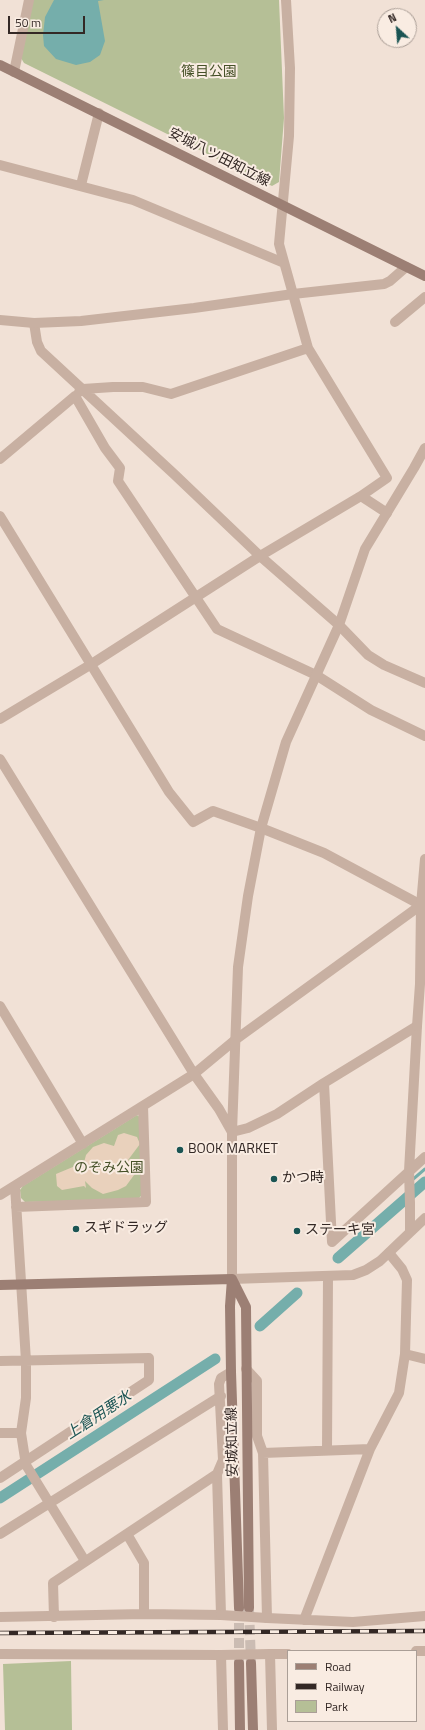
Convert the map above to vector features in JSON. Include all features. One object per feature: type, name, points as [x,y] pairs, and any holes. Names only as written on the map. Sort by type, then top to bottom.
[{"type":"main road","name":"安城八ツ田知立線","points":[[0,65],[425,276]]},
{"type":"main road","points":[[0,1285],[232,1279]]},
{"type":"main road","name":"安城知立線","points":[[232,1279],[246,1307],[244,1608],[231,1372],[230,1306],[232,1279]]},
{"type":"main road","points":[[239,1663],[240,1730]]},
{"type":"main road","points":[[251,1663],[253,1730]]},
{"type":"street","points":[[14,72],[29,0]]},
{"type":"street","points":[[0,719],[90,665],[260,556],[361,496],[387,478],[308,348],[279,244],[289,136],[290,68],[286,0]]},
{"type":"street","points":[[81,185],[99,113]]},
{"type":"street","points":[[0,165],[81,185],[133,200],[284,263]]},
{"type":"street","points":[[0,320],[34,323],[81,321],[186,309],[292,294],[384,284],[390,281],[406,267]]},
{"type":"street","points":[[396,322],[425,297]]},
{"type":"street","points":[[34,323],[36,342],[41,351],[79,392],[174,474],[260,556],[339,625],[368,655],[384,665],[425,683]]},
{"type":"street","points":[[0,459],[79,392],[112,386],[143,388],[171,394],[308,348]]},
{"type":"street","points":[[79,392],[105,448],[120,468],[118,482],[217,629],[316,675],[370,710],[425,736]]},
{"type":"street","points":[[425,448],[365,549],[339,625],[286,742],[261,828],[248,896],[238,967],[232,1132],[232,1279],[353,1275],[366,1270],[389,1253],[425,1218]]},
{"type":"street","points":[[361,496],[387,513]]},
{"type":"street","points":[[0,516],[169,792],[192,822],[213,811],[261,828],[324,853],[423,905]]},
{"type":"street","points":[[0,759],[194,1074],[219,1109],[232,1132]]},
{"type":"street","points":[[410,1232],[409,1171],[417,1026],[422,986],[425,858]]},
{"type":"street","points":[[0,1195],[194,1074],[236,1040],[423,905]]},
{"type":"street","points":[[0,1006],[83,1144]]},
{"type":"street","points":[[232,1132],[248,1128],[277,1114],[324,1083],[417,1026]]},
{"type":"street","points":[[324,1083],[332,1242],[425,1157]]},
{"type":"street","points":[[16,1207],[146,1202],[143,1106]]},
{"type":"street","points":[[15,1186],[26,1361],[26,1398],[21,1432],[25,1464],[85,1560]]},
{"type":"street","points":[[304,1620],[370,1449],[399,1392],[405,1354],[407,1280],[402,1268],[389,1253]]},
{"type":"street","points":[[327,1450],[328,1276]]},
{"type":"street","points":[[405,1354],[425,1358]]},
{"type":"street","points":[[0,1361],[149,1358],[150,1380],[25,1464],[0,1478]]},
{"type":"street","points":[[246,1369],[257,1381],[257,1436],[263,1453],[267,1618]]},
{"type":"street","points":[[221,1615],[217,1474],[223,1460],[221,1396],[219,1384],[221,1378],[231,1372]]},
{"type":"street","points":[[0,1534],[221,1396]]},
{"type":"street","points":[[0,1433],[21,1432]]},
{"type":"street","points":[[263,1453],[370,1449]]},
{"type":"street","points":[[54,1617],[53,1583],[85,1560],[217,1474]]},
{"type":"street","points":[[127,1534],[144,1563],[144,1614]]},
{"type":"street","points":[[0,1616],[54,1617],[144,1614],[221,1615],[353,1622],[425,1616]]},
{"type":"street","points":[[0,1654],[287,1654]]},
{"type":"street","points":[[270,1654],[272,1730]]},
{"type":"street","points":[[221,1655],[223,1730]]},
{"type":"green space","name":"篠目公園","points":[[32,0],[279,0],[284,118],[279,182],[272,186],[24,63],[21,58]]},
{"type":"green space","name":"のぞみ公園","points":[[137,1115],[140,1117],[143,1194],[137,1200],[25,1202],[21,1198],[20,1190],[23,1186]]},
{"type":"green space","points":[[71,1661],[72,1730],[5,1730],[3,1664]]},
{"type":"shaded area","points":[[124,1133],[137,1137],[140,1144],[128,1160],[135,1166],[137,1171],[126,1186],[103,1194],[92,1188],[85,1181],[86,1188],[84,1186],[62,1190],[57,1186],[56,1174],[80,1164],[82,1170],[86,1155],[93,1147],[104,1143],[114,1146],[118,1135]]},
{"type":"water","points":[[54,0],[104,0],[98,1],[105,41],[100,55],[90,62],[76,65],[56,59],[44,46],[43,35],[45,17]]},
{"type":"waterway","points":[[411,1181],[425,1169]]},
{"type":"waterway","name":"上倉用悪水","points":[[338,1258],[425,1182]]},
{"type":"waterway","name":"上倉用悪水","points":[[260,1326],[297,1293]]},
{"type":"waterway","name":"上倉用悪水","points":[[0,1498],[215,1359]]},
{"type":"tunnel","points":[[239,1608],[239,1663]]},
{"type":"tunnel","points":[[249,1610],[251,1662]]},
{"type":"railway","points":[[0,1633],[425,1631]]},
{"type":"place","name":"BOOK MARKET","points":[[180,1150]]},
{"type":"place","name":"かつ時","points":[[274,1179]]},
{"type":"place","name":"スギドラッグ","points":[[76,1229]]},
{"type":"place","name":"ステーキ宮","points":[[297,1231]]}]
